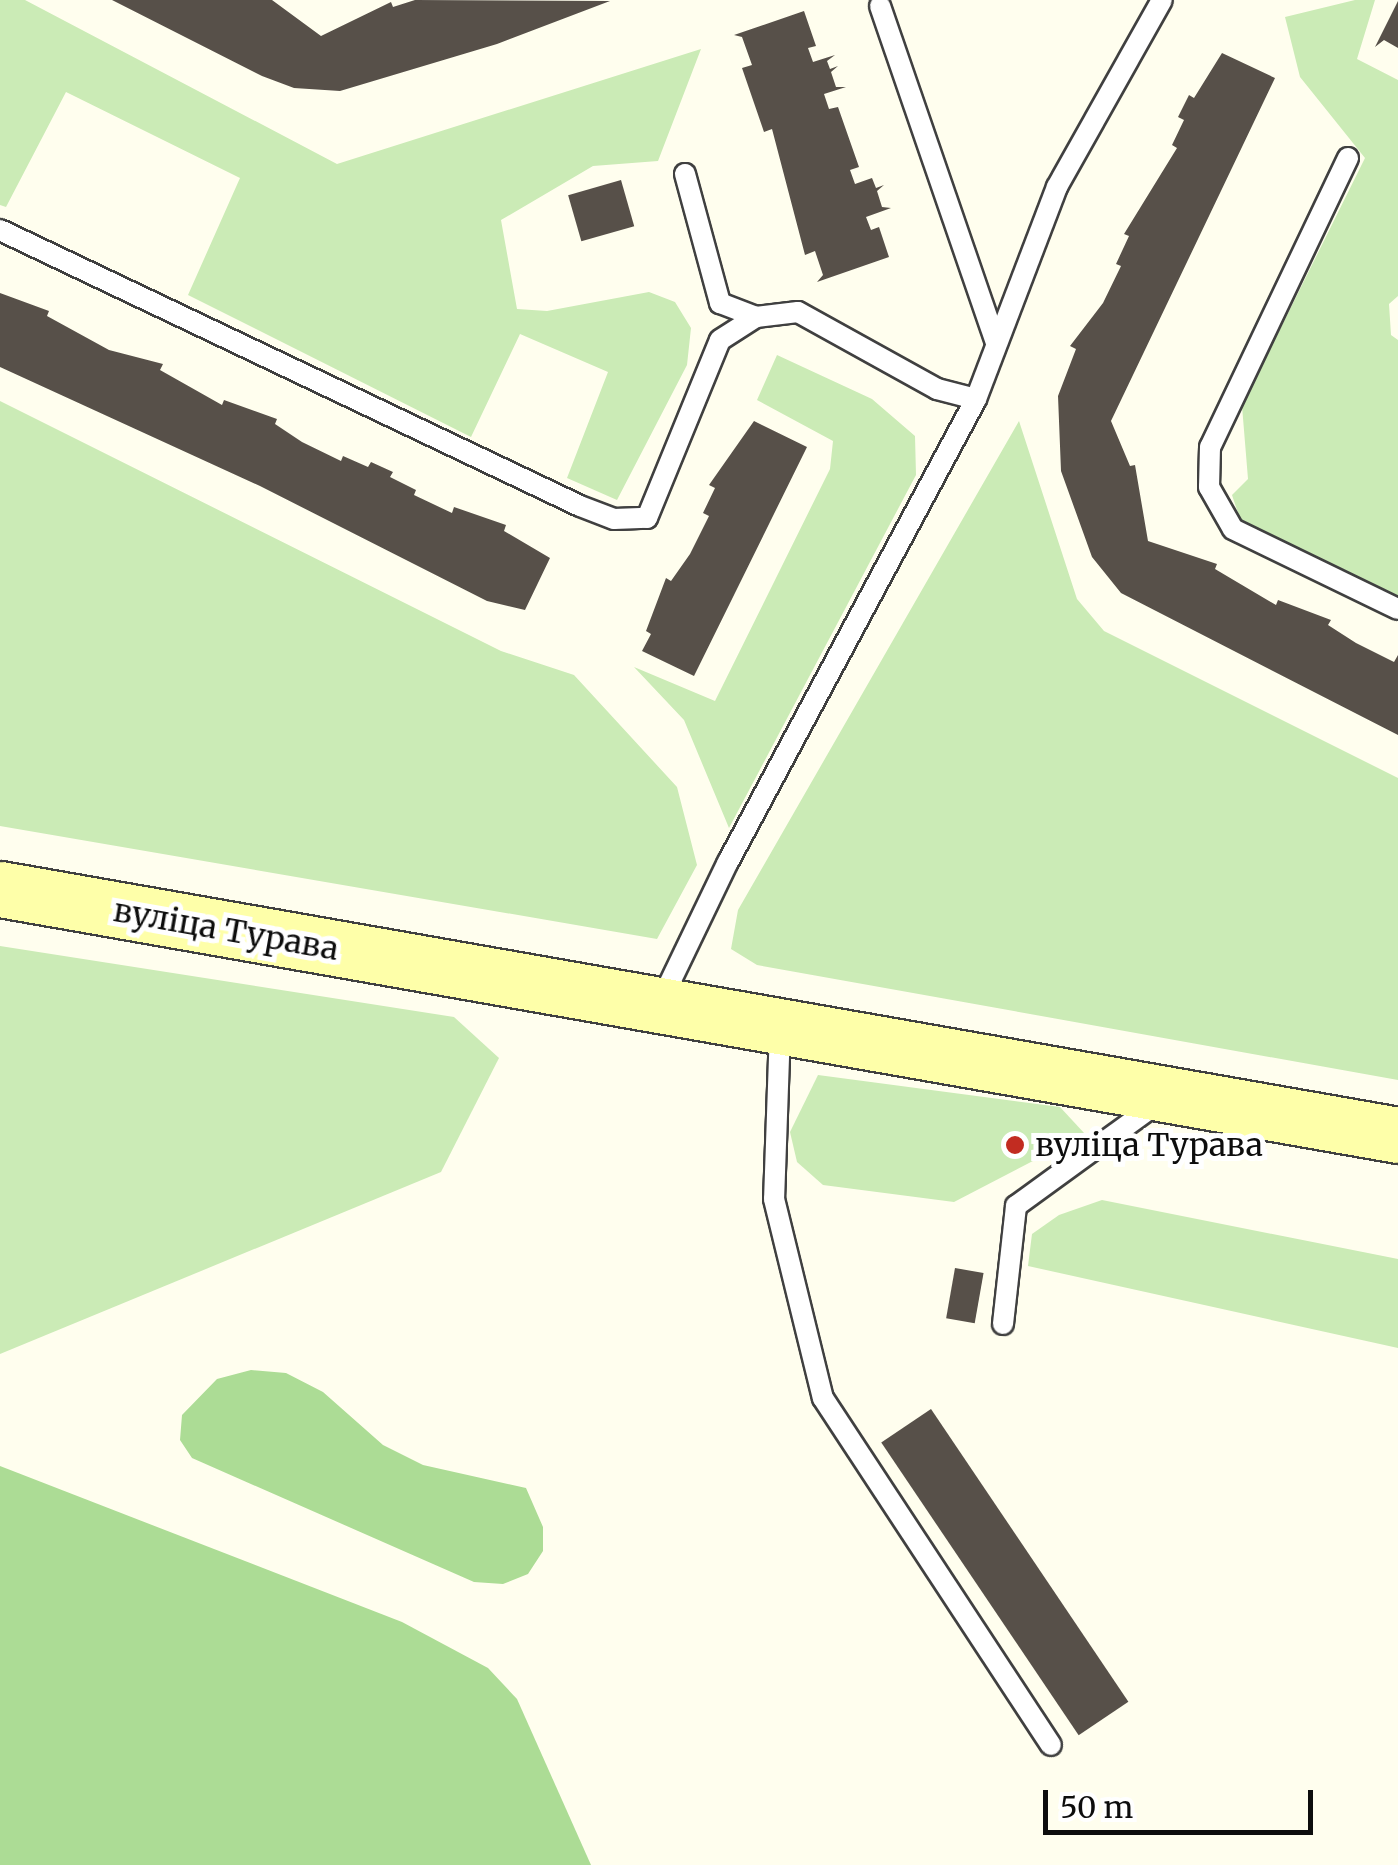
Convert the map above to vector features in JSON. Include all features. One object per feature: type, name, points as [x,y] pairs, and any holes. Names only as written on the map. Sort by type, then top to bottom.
[{"type":"main road","name":"вуліца Турава","points":[[0,889],[1398,1135]]},
{"type":"lane","points":[[659,1005],[728,862],[976,399],[1057,187],[1162,0]]},
{"type":"lane","points":[[880,6],[996,343]]},
{"type":"lane","points":[[1348,158],[1210,446],[1210,487],[1233,529],[1398,609]]},
{"type":"lane","points":[[685,174],[720,303],[756,317]]},
{"type":"lane","points":[[0,230],[614,520],[647,518],[720,340],[756,317],[798,312],[937,390],[976,399]]},
{"type":"lane","points":[[780,1027],[774,1199],[823,1398],[1051,1745]]},
{"type":"lane","points":[[1002,1324],[1016,1206],[1172,1094]]},
{"type":"green space","points":[[0,0],[25,0],[337,164],[701,49],[658,161],[593,166],[501,220],[517,309],[547,311],[649,292],[675,302],[691,328],[687,365],[617,500],[567,478],[608,372],[520,334],[471,437],[188,295],[240,178],[66,92],[6,207],[0,205]]},
{"type":"green space","points":[[1355,0],[1375,0],[1357,59],[1398,80],[1398,296],[1389,304],[1391,335],[1398,340],[1398,597],[1240,519],[1232,495],[1248,479],[1242,406],[1365,158],[1300,77],[1285,17]]},
{"type":"green space","points":[[777,355],[872,399],[915,436],[916,475],[729,828],[684,720],[634,667],[715,701],[830,469],[833,441],[757,400]]},
{"type":"green space","points":[[0,401],[501,651],[574,675],[677,787],[697,865],[657,939],[0,826]]},
{"type":"green space","points":[[1019,421],[1077,599],[1104,631],[1398,778],[1398,1080],[757,965],[731,949],[738,910]]},
{"type":"green space","points":[[0,946],[454,1017],[499,1058],[441,1172],[0,1354]]},
{"type":"green space","points":[[818,1075],[1060,1107],[1085,1134],[954,1202],[823,1185],[797,1162],[790,1132]]},
{"type":"green space","points":[[1102,1200],[1398,1259],[1398,1348],[1028,1266],[1032,1234],[1059,1215]]},
{"type":"green space","points":[[251,1370],[286,1373],[323,1392],[383,1445],[423,1465],[526,1488],[543,1527],[543,1551],[528,1574],[503,1584],[474,1582],[192,1458],[180,1440],[182,1415],[217,1379]]},
{"type":"green space","points":[[0,1466],[402,1622],[488,1668],[517,1699],[591,1865],[0,1865]]},
{"type":"building","points":[[112,0],[272,0],[321,36],[391,2],[393,7],[415,0],[610,1],[497,44],[340,91],[294,88],[262,76]]},
{"type":"building","points":[[1398,1],[1398,48],[1384,40],[1375,47]]},
{"type":"building","points":[[804,11],[816,46],[808,48],[813,62],[835,55],[827,61],[830,69],[838,66],[831,72],[836,87],[846,87],[824,94],[829,109],[838,107],[859,167],[850,170],[855,184],[872,178],[876,188],[884,185],[877,191],[882,207],[891,208],[866,217],[871,230],[879,227],[889,257],[817,282],[823,275],[815,251],[805,255],[772,129],[764,132],[742,68],[752,65],[742,37],[734,35]]},
{"type":"building","points":[[1222,53],[1275,78],[1111,421],[1130,466],[1135,465],[1148,541],[1217,564],[1215,569],[1276,605],[1278,600],[1331,620],[1328,625],[1394,662],[1398,655],[1398,735],[1121,593],[1092,557],[1061,471],[1058,396],[1076,349],[1070,346],[1103,303],[1121,266],[1116,264],[1129,236],[1124,234],[1177,148],[1172,145],[1184,120],[1178,117],[1189,95],[1194,98]]},
{"type":"building","points":[[621,180],[634,226],[581,241],[568,195]]},
{"type":"building","points":[[0,293],[49,311],[47,316],[109,350],[163,364],[160,370],[222,405],[224,400],[277,419],[275,424],[302,442],[341,461],[343,456],[393,472],[390,477],[416,490],[414,495],[452,513],[454,507],[506,525],[504,531],[550,558],[525,610],[487,601],[260,486],[0,367]]},
{"type":"building","points":[[754,421],[807,447],[694,676],[642,651],[651,634],[646,631],[666,578],[671,581],[690,554],[709,516],[703,513],[715,488],[709,485]]},
{"type":"building","points":[[955,1268],[984,1273],[975,1323],[946,1318]]},
{"type":"building","points":[[931,1409],[1128,1702],[1079,1735],[881,1443]]},
{"type":"place","name":"вуліца Турава","points":[[1015,1145]]}]
